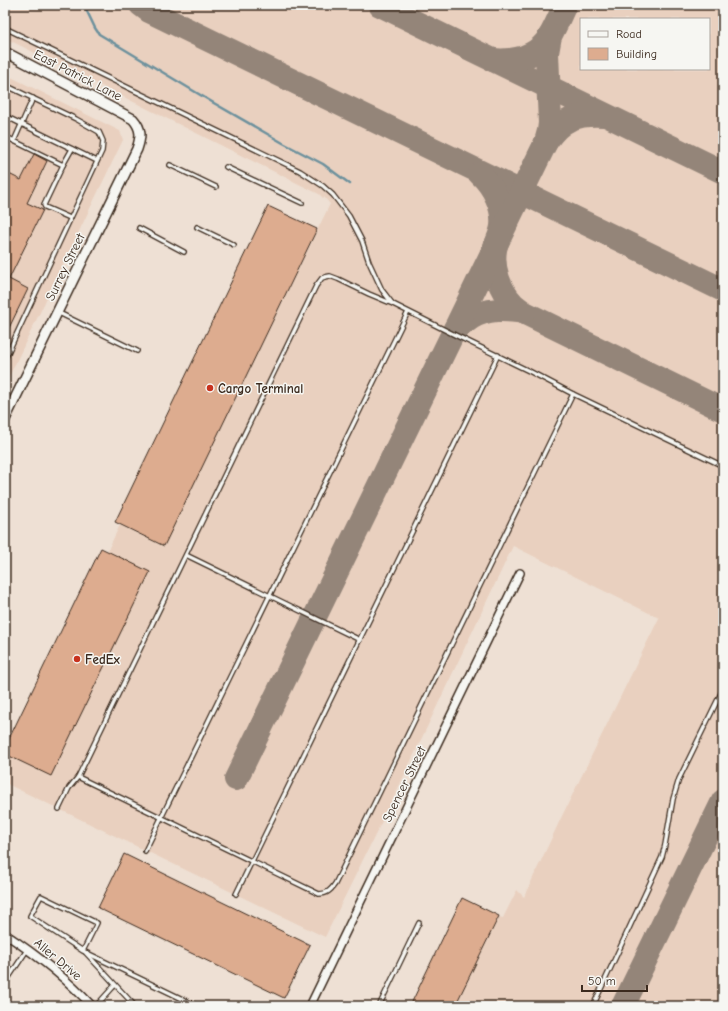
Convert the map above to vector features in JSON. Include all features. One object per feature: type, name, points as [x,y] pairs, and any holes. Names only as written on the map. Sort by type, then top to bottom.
[{"type":"street","name":"East Patrick Lane","points":[[5,52],[126,114],[138,124]]},
{"type":"street","name":"Surrey Street","points":[[5,419],[137,149],[140,139],[138,124]]},
{"type":"street","name":"Spencer Street","points":[[310,1006],[520,573]]},
{"type":"street","name":"Aller Drive","points":[[5,934],[28,949],[63,977],[92,1006]]},
{"type":"lane","points":[[5,28],[300,171],[323,186],[333,195],[349,216],[362,241],[369,262],[382,290],[393,304]]},
{"type":"lane","points":[[5,84],[99,132],[103,141],[102,150],[5,359]]},
{"type":"lane","points":[[14,140],[33,98]]},
{"type":"lane","points":[[5,116],[97,161]]},
{"type":"lane","points":[[5,136],[63,165]]},
{"type":"lane","points":[[70,218],[44,205],[72,149]]},
{"type":"lane","points":[[170,165],[216,188]]},
{"type":"lane","points":[[226,167],[302,203]]},
{"type":"lane","points":[[197,227],[234,245]]},
{"type":"lane","points":[[139,228],[184,252]]},
{"type":"lane","points":[[59,809],[69,788],[78,777],[316,286],[322,278],[330,276],[393,304],[573,394],[723,466]]},
{"type":"lane","points":[[57,312],[137,351]]},
{"type":"lane","points":[[146,851],[408,312]]},
{"type":"lane","points":[[236,894],[498,356]]},
{"type":"lane","points":[[78,777],[319,894],[333,888],[573,394]]},
{"type":"lane","points":[[186,555],[360,640]]},
{"type":"lane","points":[[593,1006],[662,857],[673,799],[679,780],[723,689]]},
{"type":"lane","points":[[84,951],[97,924],[41,896],[30,916],[84,951],[197,1006]]},
{"type":"lane","points":[[379,1006],[419,923]]},
{"type":"lane","points":[[5,986],[9,977],[28,949]]},
{"type":"lane","points":[[84,951],[135,1006]]},
{"type":"lane","points":[[96,1006],[115,985]]},
{"type":"shaded area","points":[[5,5],[723,5],[723,1006],[455,1006],[499,917],[503,918],[517,890],[524,897],[659,618],[513,546],[391,803],[325,937],[5,783],[5,762],[120,525],[163,546],[330,204],[319,194],[5,38]]},
{"type":"shaded area","points":[[5,74],[120,131],[123,140],[5,385]]},
{"type":"building","points":[[34,154],[47,161],[27,203],[43,210],[9,279],[28,289],[5,336],[5,172],[21,180]]},
{"type":"building","name":"Cargo Terminal","points":[[268,206],[317,229],[164,546],[115,522]]},
{"type":"building","name":"FedEx","points":[[101,548],[150,572],[51,776],[5,754],[5,747]]},
{"type":"building","points":[[124,854],[310,945],[284,998],[98,908]]},
{"type":"building","points":[[462,898],[499,916],[455,1006],[410,1006]]},
{"type":"waterway","points":[[84,5],[99,34],[212,102],[323,164],[350,184]]},
{"type":"taxiway","points":[[141,5],[149,11],[723,290]]},
{"type":"taxiway","points":[[380,5],[723,172]]},
{"type":"taxiway","points":[[493,60],[518,59],[525,57],[539,49],[550,36],[565,5]]},
{"type":"taxiway","points":[[236,779],[546,142],[550,123],[547,53],[550,36]]},
{"type":"taxiway","points":[[546,142],[558,128],[571,119],[586,115],[604,115]]},
{"type":"taxiway","points":[[480,174],[497,197],[499,204],[502,226],[494,257],[496,272],[504,292],[513,304],[523,312],[723,410]]},
{"type":"taxiway","points":[[455,329],[471,318],[484,312],[496,310],[523,312]]},
{"type":"taxiway","points":[[623,1006],[723,801]]},
{"type":"place","name":"Cargo Terminal","points":[[210,388]]},
{"type":"place","name":"FedEx","points":[[77,659]]}]
